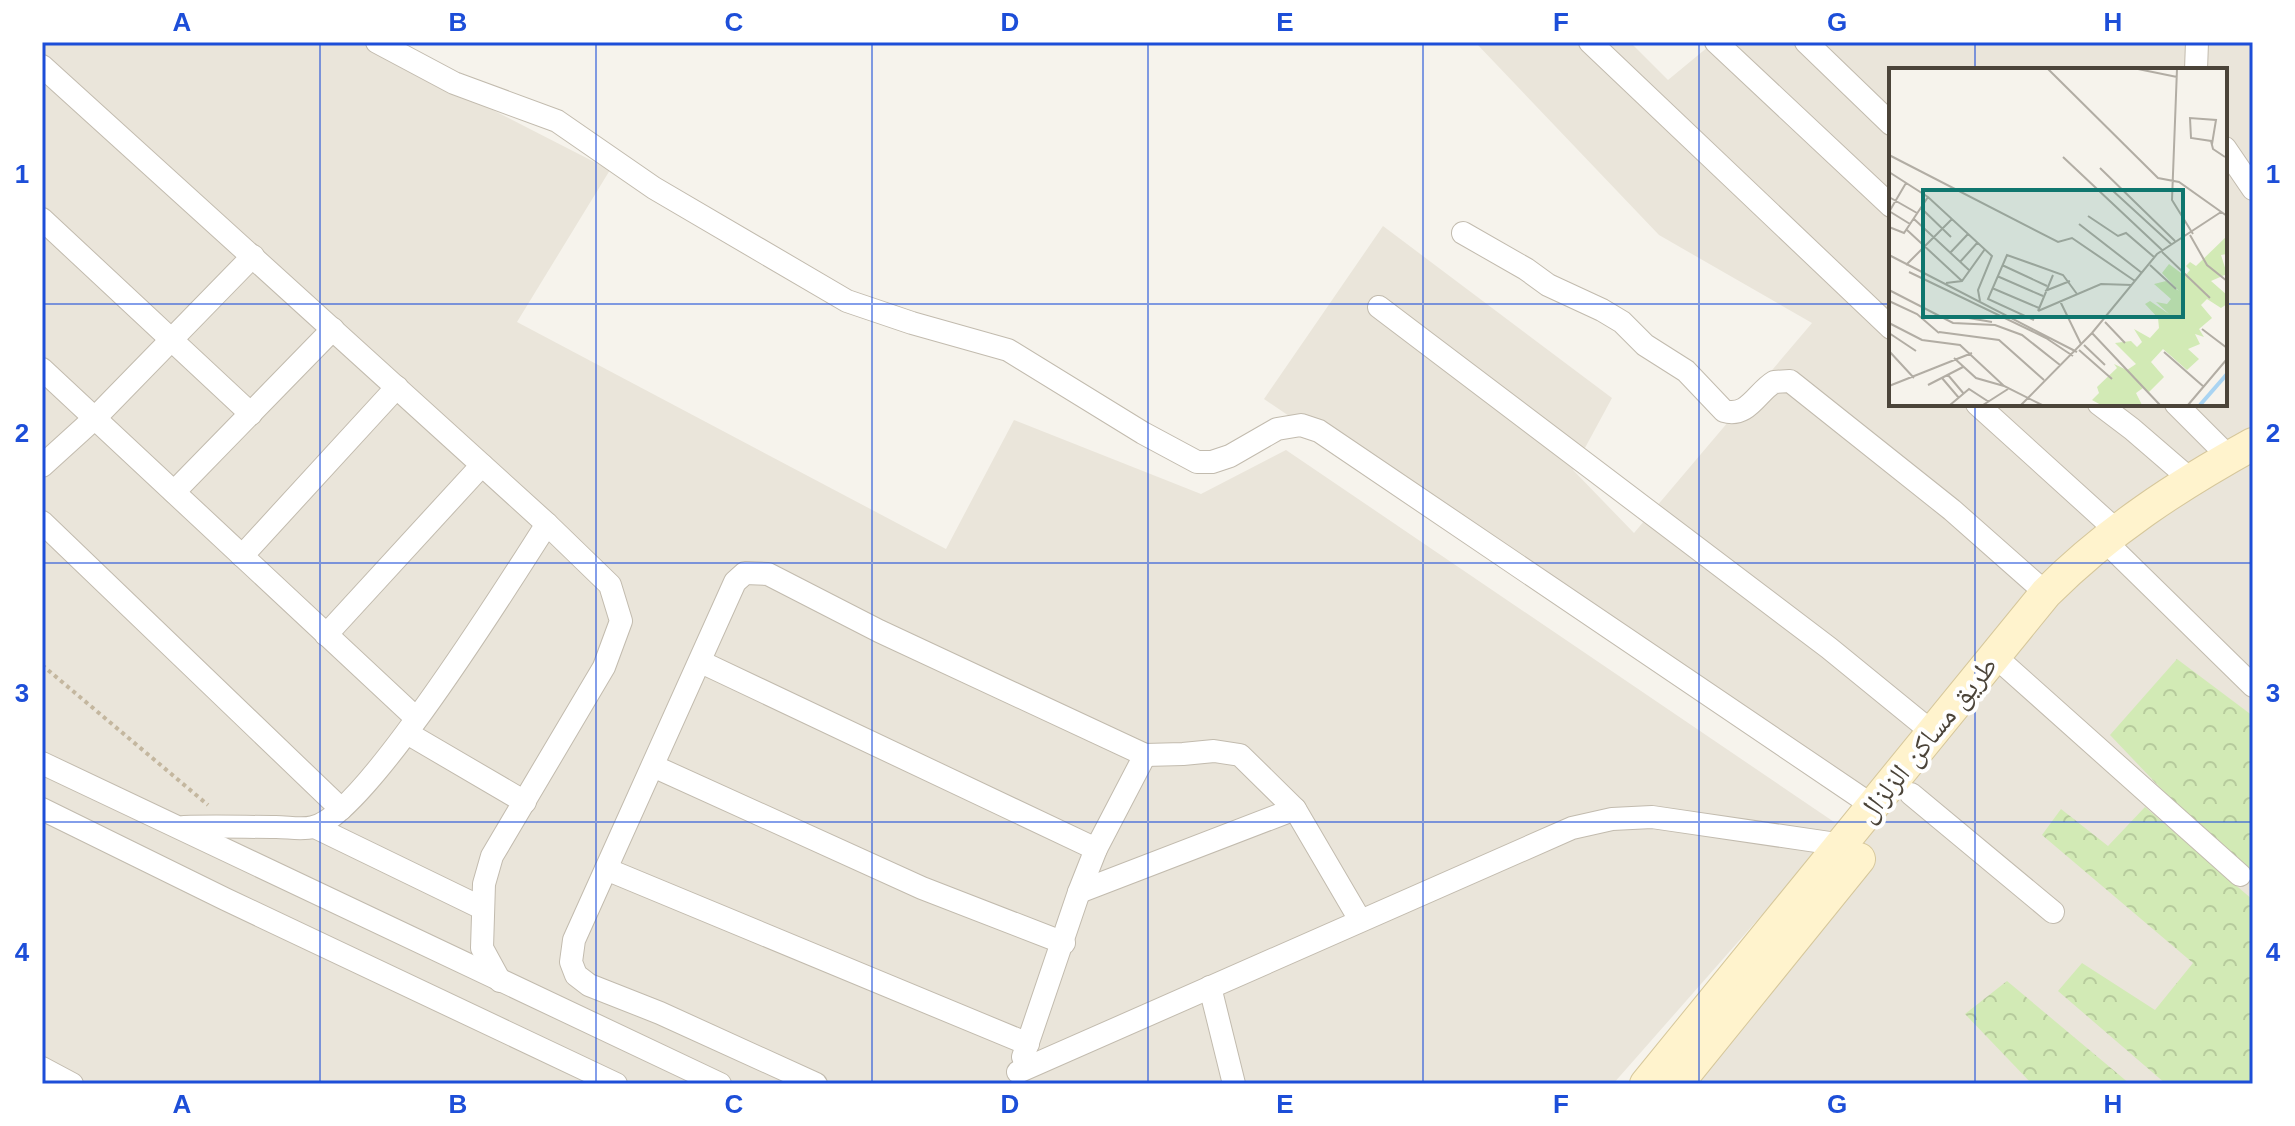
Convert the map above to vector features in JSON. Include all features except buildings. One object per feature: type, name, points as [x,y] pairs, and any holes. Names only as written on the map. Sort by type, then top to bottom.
[{"type":"street","points":[[377,42],[454,83],[557,121],[654,188],[847,301],[1008,350],[1143,433],[1197,462],[1212,462],[1230,456],[1277,429],[1301,425],[1319,431],[1873,806]]},
{"type":"street","points":[[1590,42],[1889,326]]},
{"type":"street","points":[[1716,42],[1889,204]]},
{"type":"street","points":[[1806,42],[1889,122]]},
{"type":"street","points":[[2196,68],[2197,42]]},
{"type":"street","points":[[43,68],[397,387],[610,585],[621,621],[604,667],[492,856],[484,884],[482,948],[500,981]]},
{"type":"street","points":[[2227,151],[2253,189]]},
{"type":"street","points":[[42,219],[251,414]]},
{"type":"street","points":[[1463,233],[1548,285],[1622,322],[1645,345],[1686,371],[1724,411],[1741,411],[1754,402],[1768,385],[1778,380],[1790,381],[1952,510],[2046,593]]},
{"type":"street","points":[[42,466],[96,417],[253,256]]},
{"type":"street","points":[[1379,307],[1829,648],[1932,732]]},
{"type":"street","points":[[174,492],[333,329]]},
{"type":"street","points":[[42,369],[326,635],[411,726],[525,802]]},
{"type":"street","points":[[242,556],[397,387]]},
{"type":"street","points":[[1979,406],[2114,539],[2253,686]]},
{"type":"street","points":[[2102,406],[2190,479]]},
{"type":"street","points":[[2179,406],[2245,452]]},
{"type":"street","name":"طريق مساكن الزلزال","points":[[1646,1084],[1855,846],[1911,794],[2038,623],[2114,539],[2192,491],[2245,452]]},
{"type":"street","name":"طريق مساكن الزلزال","points":[[1677,1084],[1855,846],[1873,806],[2046,593],[2190,479],[2245,452]]},
{"type":"street","points":[[326,635],[482,465]]},
{"type":"street","points":[[42,522],[341,809]]},
{"type":"street","points":[[315,827],[341,809],[376,773],[481,626],[547,524]]},
{"type":"street","points":[[816,1084],[660,1013],[589,985],[576,975],[571,962],[574,940],[735,582],[745,573],[768,574],[879,631],[1145,755],[1214,751],[1240,755],[1295,809],[1360,920]]},
{"type":"street","points":[[701,662],[1096,849]]},
{"type":"street","points":[[2007,667],[2240,875]]},
{"type":"street","points":[[1015,1078],[1096,849],[1145,755]]},
{"type":"street","points":[[42,763],[720,1084]]},
{"type":"street","points":[[653,766],[922,888],[1064,943]]},
{"type":"street","points":[[1911,794],[2053,912]]},
{"type":"street","points":[[42,809],[197,886],[616,1084]]},
{"type":"street","points":[[1079,892],[1295,809]]},
{"type":"street","points":[[1015,1078],[1210,987],[1572,828],[1612,819],[1652,817],[1855,846]]},
{"type":"street","points":[[179,827],[315,827],[482,908]]},
{"type":"street","points":[[606,869],[1028,1044]]},
{"type":"street","points":[[1210,987],[1234,1084]]},
{"type":"street","points":[[42,1068],[72,1084]]},
{"type":"path","points":[[42,665],[233,827]]},
{"type":"shaded area","points":[[42,42],[360,42],[610,170],[517,322],[946,549],[1014,420],[1201,494],[1286,450],[1840,826],[1613,1084],[42,1084]]},
{"type":"shaded area","points":[[1475,42],[1630,42],[1668,80],[1714,42],[2253,42],[2253,1084],[1663,1084],[1859,804],[1264,399],[1383,226],[1612,398],[1573,470],[1634,533],[1812,323],[1659,235]]},
{"type":"green space","points":[[2177,659],[2253,716],[2253,885],[2110,735]]},
{"type":"green space","points":[[2145,807],[2253,900],[2253,1084],[2166,1084],[2058,991],[2082,963],[2155,1010],[2193,963],[2042,835],[2061,809],[2108,846]]},
{"type":"green space","points":[[2007,981],[2130,1084],[2032,1084],[1965,1014]]}]
